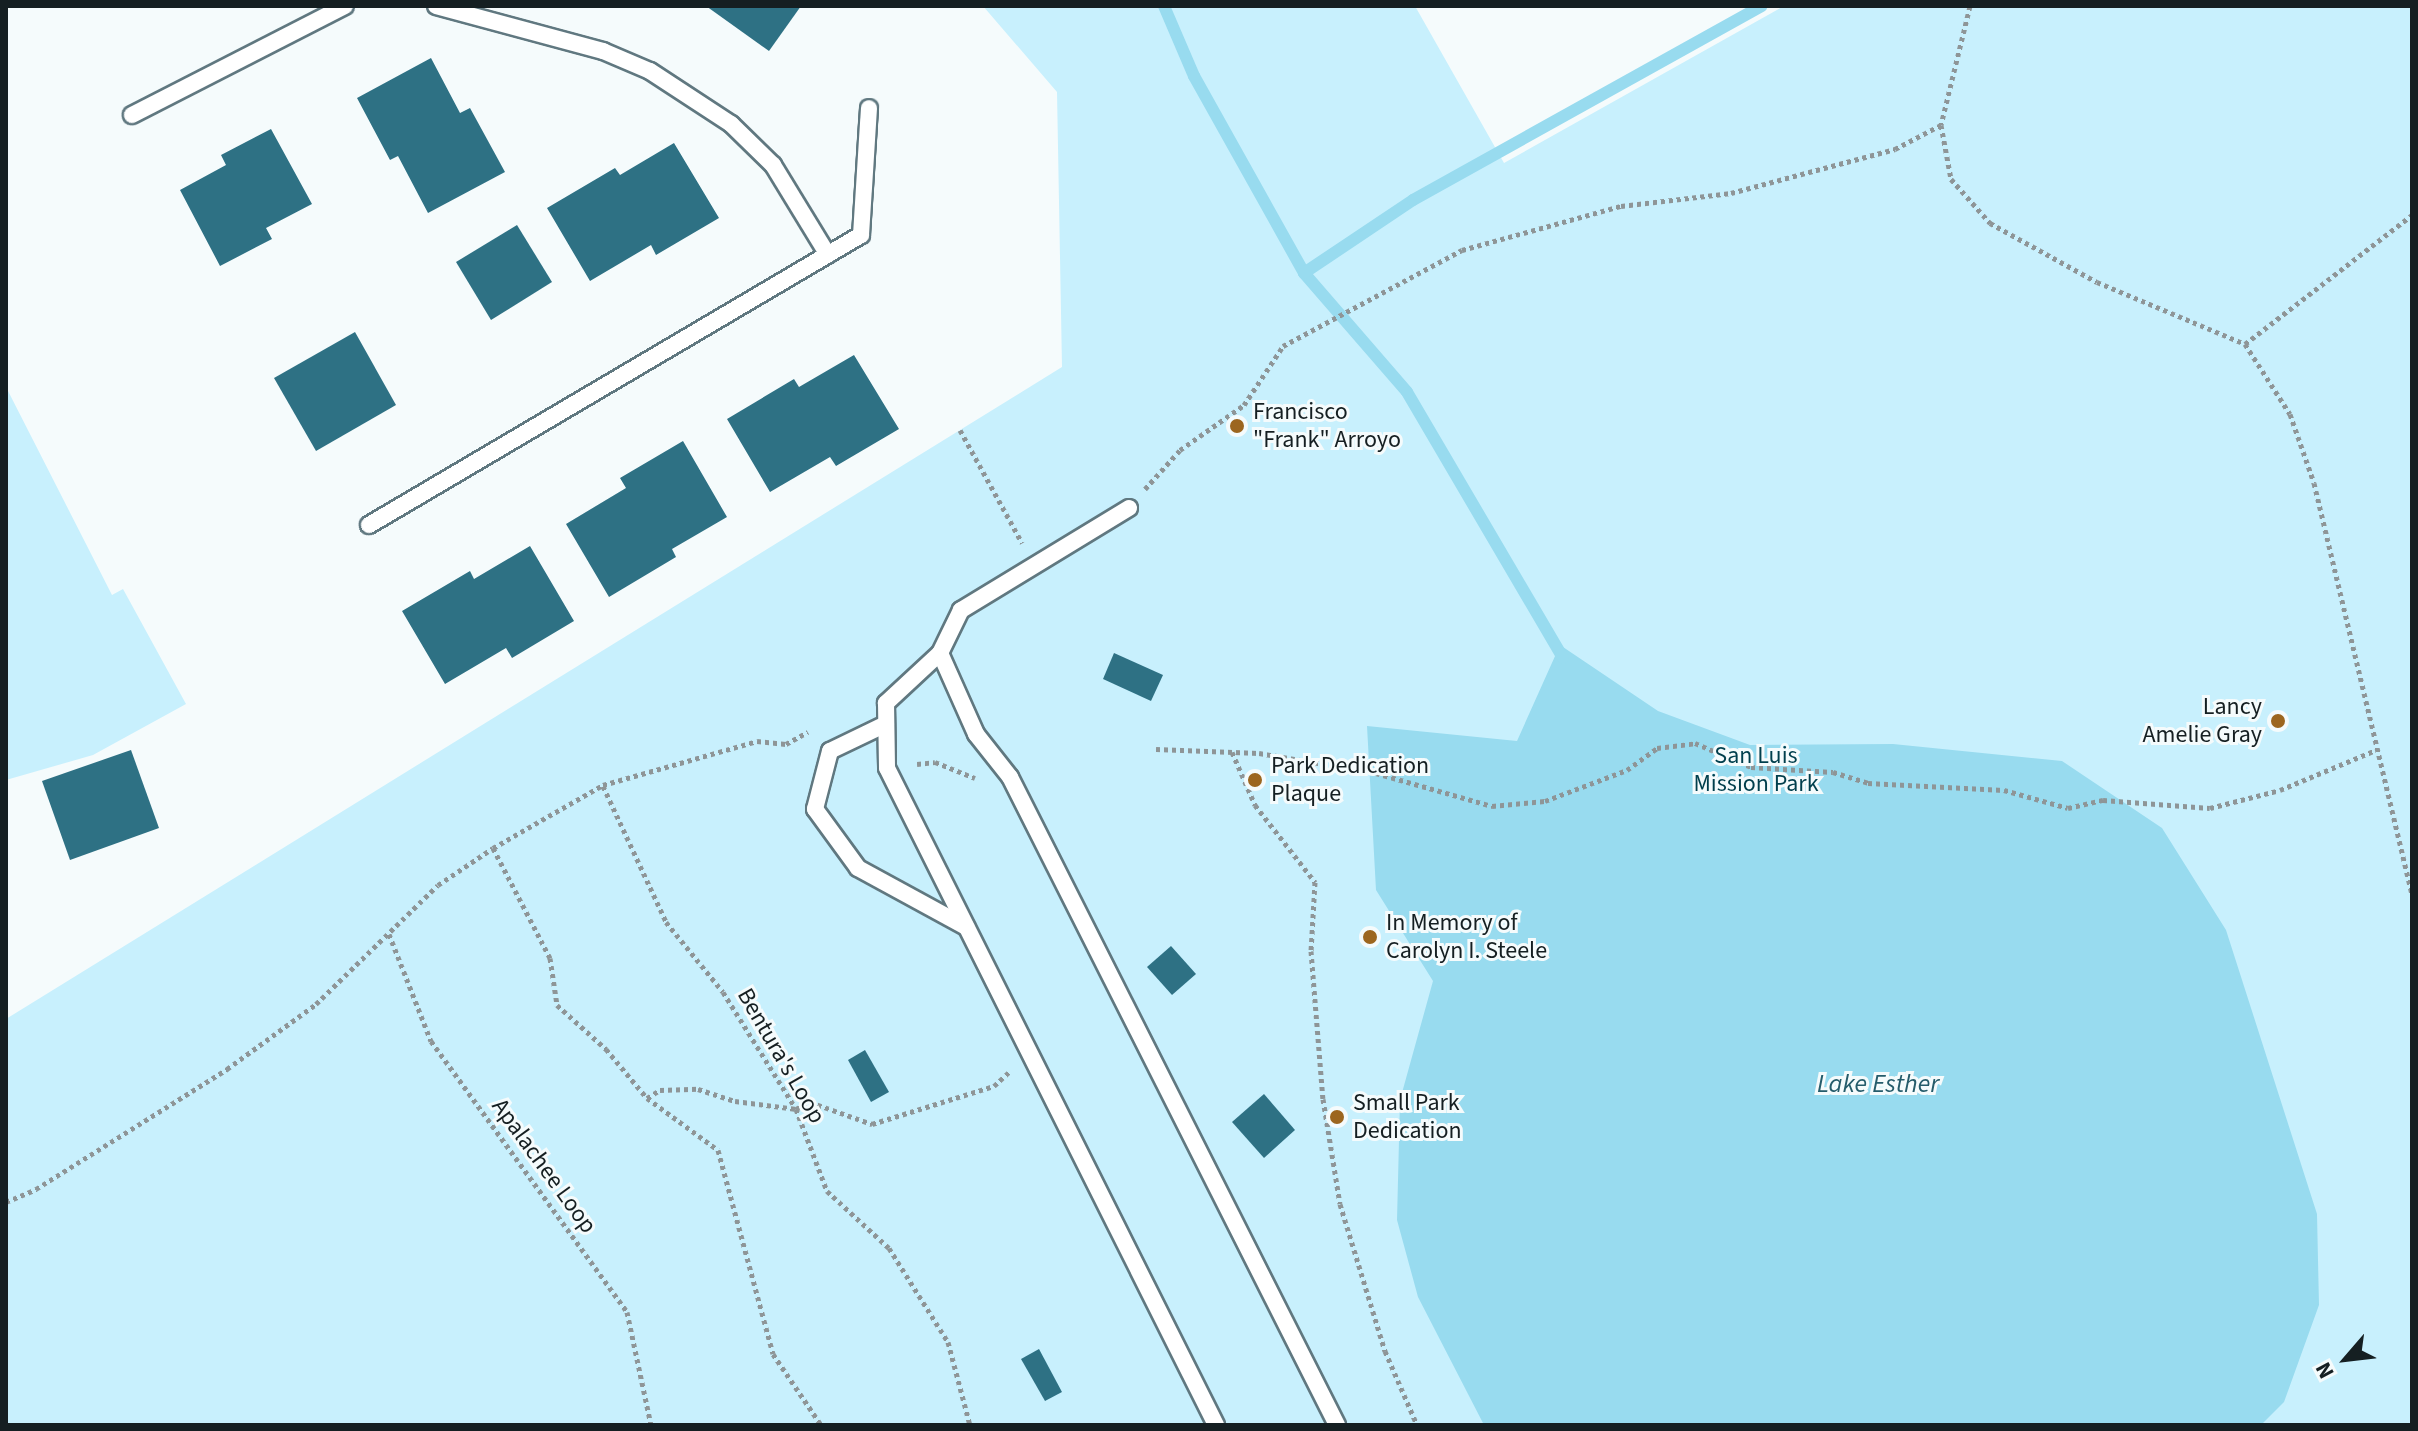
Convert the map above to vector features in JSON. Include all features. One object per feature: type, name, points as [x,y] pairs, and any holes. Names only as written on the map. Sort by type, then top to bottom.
[{"type":"lane","points":[[132,115],[345,6]]},
{"type":"lane","points":[[436,6],[603,51],[650,71],[731,124],[773,165],[828,255]]},
{"type":"lane","points":[[369,525],[861,235],[869,108]]},
{"type":"lane","points":[[1129,508],[961,610],[940,653],[886,703],[887,768],[1216,1425]]},
{"type":"lane","points":[[940,653],[976,734],[1010,777],[1337,1425]]},
{"type":"lane","points":[[886,724],[830,751],[815,809],[858,868],[966,927]]},
{"type":"path","points":[[1970,6],[1941,125],[1951,179],[1990,223],[2097,282],[2245,344],[2290,414],[2314,483],[2412,893]]},
{"type":"path","points":[[1129,508],[1180,450],[1244,405],[1283,346],[1308,329],[1462,250],[1621,206],[1731,193],[1895,149],[1941,125]]},
{"type":"path","points":[[2245,344],[2412,215]]},
{"type":"path","points":[[960,430],[1034,565]]},
{"type":"path","points":[[786,744],[812,729]]},
{"type":"path","points":[[6,1202],[36,1189],[227,1069],[316,1004],[438,885],[493,848],[603,785],[757,741],[786,744],[800,750]]},
{"type":"path","points":[[1156,749],[1259,753],[1376,773],[1492,806],[1545,801],[1627,770],[1657,748],[1695,743],[1751,767],[1833,772],[1868,783],[2004,790],[2068,808],[2103,800],[2210,808],[2280,790],[2376,750]]},
{"type":"path","points":[[1232,752],[1255,805],[1315,882],[1311,951],[1323,1099],[1340,1204],[1385,1351],[1417,1425]]},
{"type":"path","points":[[887,768],[935,762],[973,778],[1010,777]]},
{"type":"path","name":"Bentura's Loop","points":[[603,785],[666,922],[723,992],[796,1109],[827,1191],[889,1248],[948,1342],[970,1425]]},
{"type":"path","points":[[493,848],[550,958],[557,1005],[606,1049],[647,1098],[718,1150],[773,1354],[821,1425]]},
{"type":"path","name":"Apalachee Loop","points":[[389,934],[431,1041],[627,1312],[651,1425]]},
{"type":"path","points":[[647,1098],[660,1090],[698,1089],[735,1101],[796,1109],[810,1102],[872,1124],[994,1086],[1014,1068]]},
{"type":"green space","name":"San Luis Mission Park","points":[[983,6],[1415,6],[1504,163],[1784,6],[2412,6],[2412,1425],[6,1425],[6,1019],[1062,367],[1057,92]]},
{"type":"green space","points":[[6,387],[112,595],[123,589],[186,704],[93,755],[6,780]]},
{"type":"water","name":"Lake Esther","points":[[1560,645],[1658,711],[1750,745],[1893,744],[2062,761],[2162,828],[2226,930],[2317,1214],[2319,1305],[2284,1402],[2261,1425],[1484,1425],[1418,1297],[1397,1220],[1400,1100],[1433,981],[1376,890],[1367,726],[1517,741]]},
{"type":"building","points":[[706,6],[801,6],[769,51]]},
{"type":"building","points":[[431,58],[460,113],[470,108],[505,172],[428,213],[398,156],[390,160],[357,98]]},
{"type":"building","points":[[271,129],[312,204],[266,228],[272,239],[220,266],[180,190],[226,165],[221,155]]},
{"type":"building","points":[[674,143],[719,218],[656,255],[651,245],[590,281],[547,208],[615,168],[620,175]]},
{"type":"building","points":[[517,225],[552,282],[491,320],[456,262]]},
{"type":"building","points":[[355,332],[396,405],[316,451],[274,378]]},
{"type":"building","points":[[854,355],[899,429],[836,466],[830,457],[770,492],[727,419],[794,379],[799,387]]},
{"type":"building","points":[[683,441],[727,517],[672,549],[676,557],[609,597],[566,524],[626,488],[620,478]]},
{"type":"building","points":[[530,546],[574,621],[512,658],[506,648],[445,684],[402,611],[470,571],[474,579]]},
{"type":"building","points":[[1114,653],[1163,675],[1151,701],[1103,679]]},
{"type":"building","points":[[131,750],[159,828],[70,860],[42,781]]},
{"type":"building","points":[[1171,946],[1196,974],[1172,995],[1147,967]]},
{"type":"building","points":[[865,1050],[889,1092],[871,1102],[848,1060]]},
{"type":"building","points":[[1264,1094],[1295,1130],[1264,1158],[1232,1122]]},
{"type":"building","points":[[1039,1349],[1062,1392],[1045,1401],[1021,1359]]},
{"type":"waterway","points":[[1164,6],[1194,76],[1304,273],[1407,392],[1563,658]]},
{"type":"waterway","points":[[1304,273],[1413,200],[1762,6]]},
{"type":"place","name":"Francisco \"Frank\" Arroyo","points":[[1237,426]]},
{"type":"place","name":"Lancy Amelie Gray","points":[[2278,721]]},
{"type":"place","name":"Park Dedication Plaque","points":[[1255,780]]},
{"type":"place","name":"In Memory of Carolyn I. Steele","points":[[1370,937]]},
{"type":"place","name":"Small Park Dedication","points":[[1337,1117]]}]
